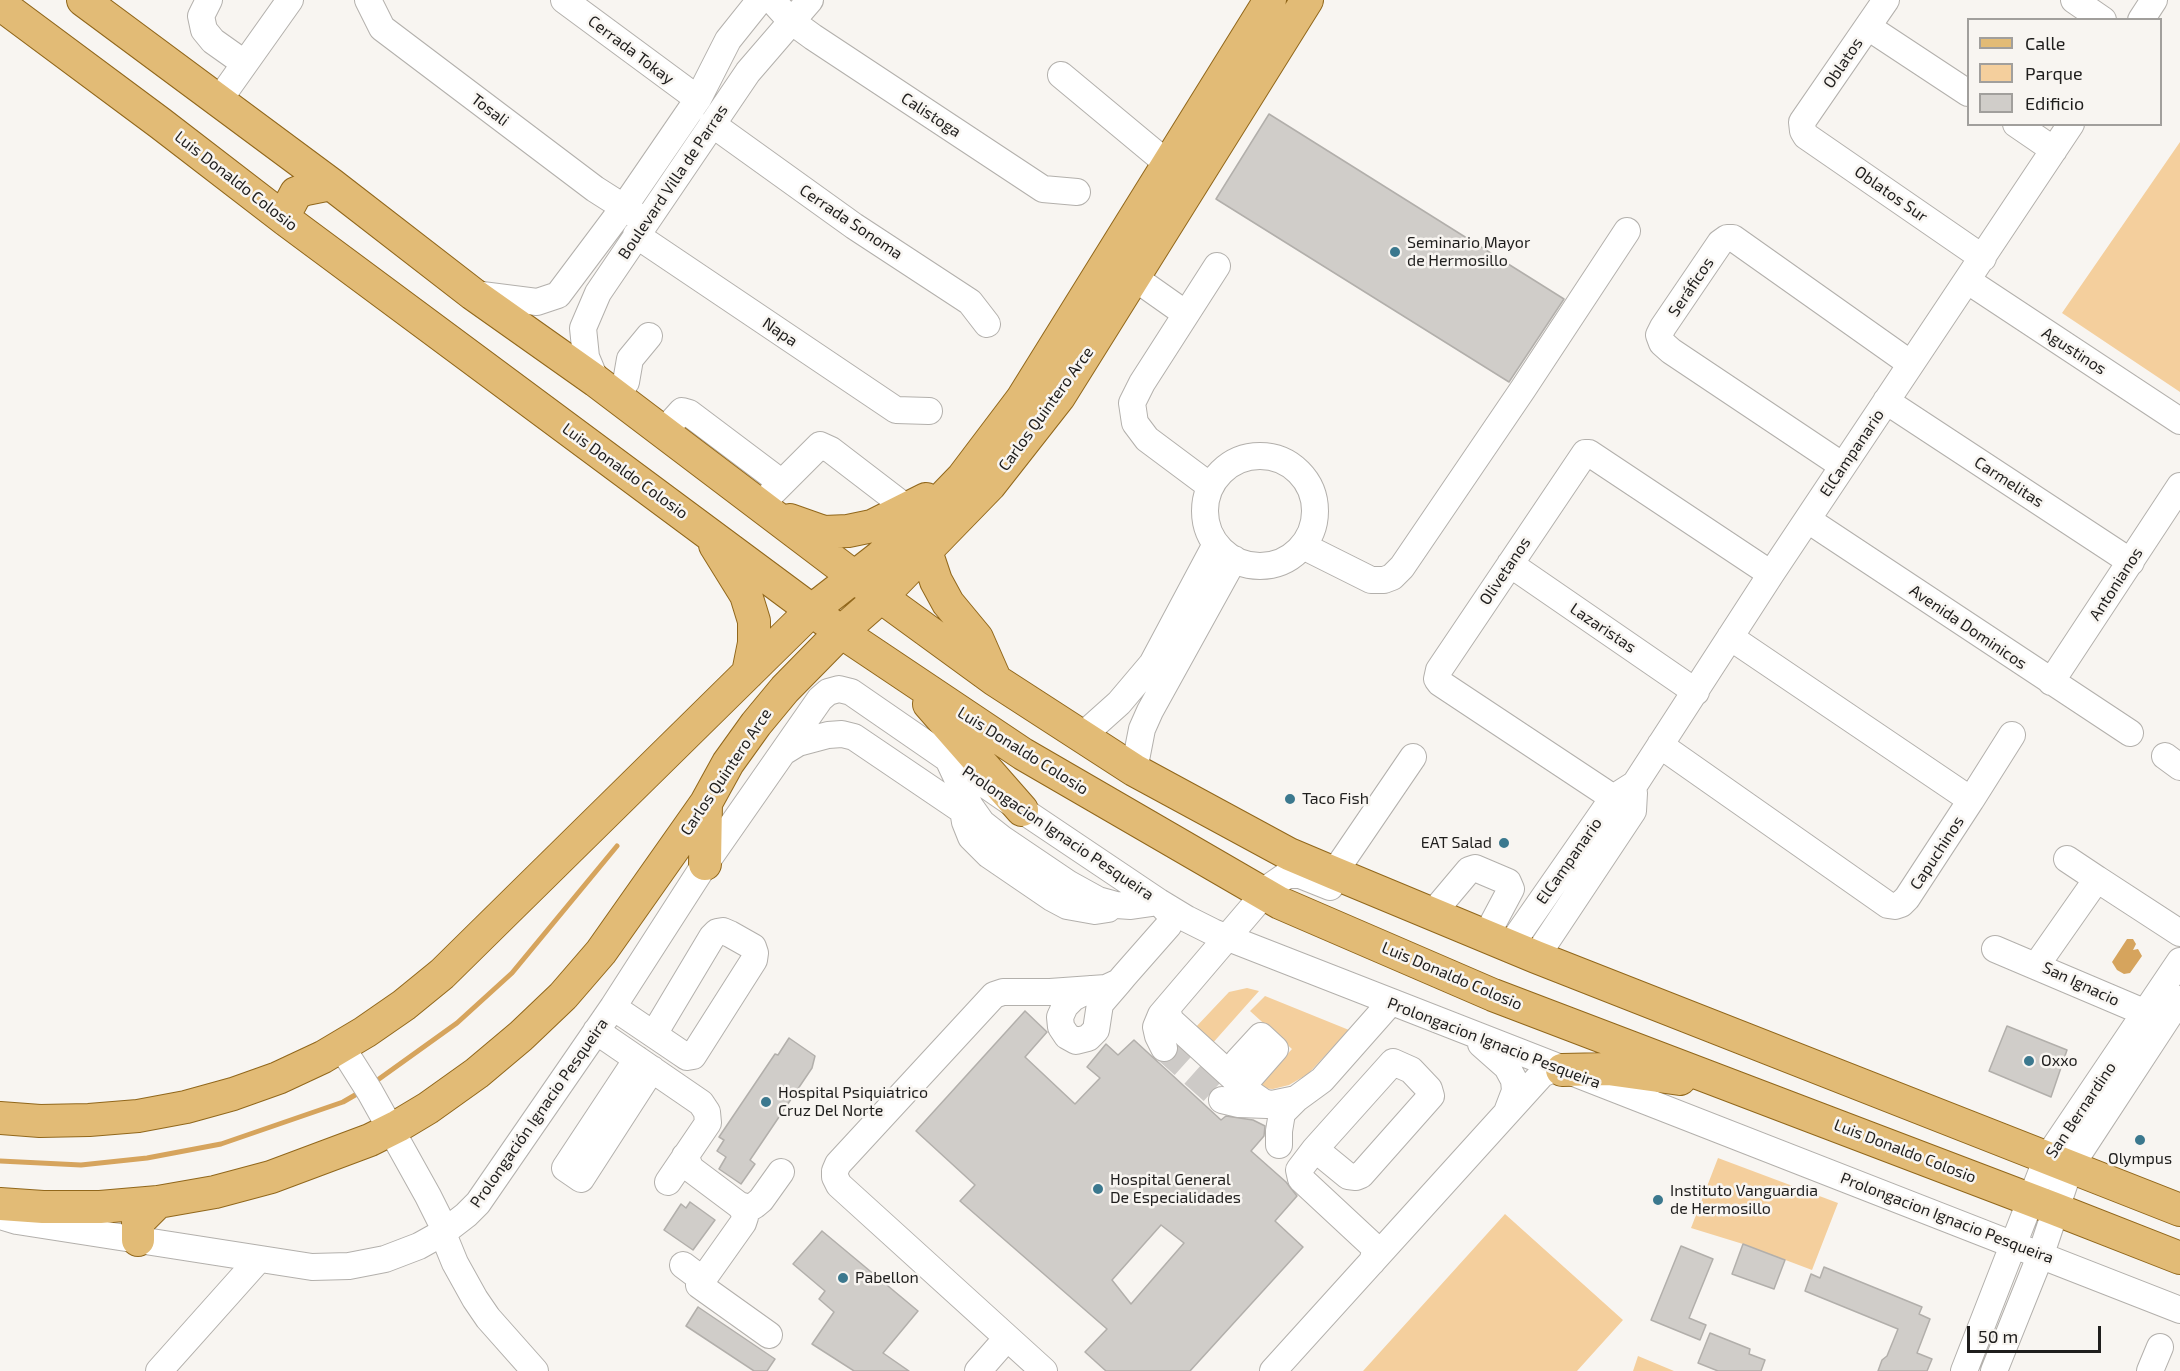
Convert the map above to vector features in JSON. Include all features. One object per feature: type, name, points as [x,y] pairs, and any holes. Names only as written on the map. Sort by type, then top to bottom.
[{"type":"main road","points":[[82,0],[219,100],[474,294],[606,388],[880,597],[995,680],[1134,770],[1289,854],[1511,946],[2180,1209]]},
{"type":"main road","name":"Carlos Quintero Arce","points":[[0,1118],[40,1121],[138,1116],[186,1107],[233,1094],[278,1078],[340,1046],[405,1005],[442,974],[812,610],[934,507],[963,477],[1022,399],[1270,0]]},
{"type":"main road","name":"Carlos Quintero Arce","points":[[0,1204],[43,1208],[100,1207],[158,1202],[215,1192],[271,1177],[370,1140],[390,1130],[428,1108],[477,1073],[521,1036],[563,996],[601,952],[706,803],[728,763],[785,689],[990,485],[1059,397],[1308,0]]},
{"type":"main road","name":"Luis Donaldo Colosio","points":[[0,4],[286,220],[841,632],[1023,754],[1264,894],[1493,995],[2180,1258]]},
{"type":"main road","points":[[1173,216],[1175,197],[1168,164],[1200,146],[1234,119]]},
{"type":"main road","points":[[286,220],[287,210],[296,194],[314,186],[331,184]]},
{"type":"main road","points":[[762,508],[824,532],[848,531],[872,526],[908,509],[963,477]]},
{"type":"main road","points":[[706,531],[746,595],[754,621],[754,644],[748,673]]},
{"type":"main road","points":[[926,551],[936,580],[948,603],[977,638],[995,680]]},
{"type":"main road","points":[[894,666],[1022,810]]},
{"type":"main road","points":[[705,864],[706,803]]},
{"type":"main road","points":[[1562,1070],[1608,1069],[1671,1078],[1720,1081]]},
{"type":"main road","points":[[138,1240],[138,1222],[158,1202]]},
{"type":"street","points":[[209,0],[201,16],[204,30],[213,41],[244,63]]},
{"type":"street","points":[[219,100],[290,0]]},
{"type":"street","name":"Tosali","points":[[368,0],[382,28],[595,189],[624,207],[641,228]]},
{"type":"street","name":"Cerrada Tokay","points":[[564,0],[698,99]]},
{"type":"street","name":"Boulevard Villa de Parras","points":[[474,294],[537,302],[558,295],[624,207],[698,99],[728,40],[760,0]]},
{"type":"street","name":"Calistoga","points":[[772,0],[791,21],[813,37],[1043,189],[1077,192]]},
{"type":"street","name":"Boulevard Villa de Parras","points":[[606,388],[586,357],[583,328],[598,293],[748,72],[810,0]]},
{"type":"street","name":"Oblatos","points":[[1802,127],[1802,122],[1886,0]]},
{"type":"street","points":[[2074,0],[2100,18]]},
{"type":"street","points":[[2142,18],[2154,0]]},
{"type":"street","points":[[1868,27],[1967,92]]},
{"type":"street","points":[[1061,75],[1168,164]]},
{"type":"street","name":"Cerrada Sonoma","points":[[712,124],[854,226],[970,302],[987,324]]},
{"type":"street","points":[[2019,126],[2054,150]]},
{"type":"street","name":"ElCampanario","points":[[1511,946],[1623,804],[1771,574],[2070,126]]},
{"type":"street","name":"Oblatos Sur","points":[[1802,127],[1806,136],[1983,258]]},
{"type":"street","name":"Napa","points":[[641,228],[896,410],[929,411]]},
{"type":"street","points":[[1303,546],[1371,580],[1384,580],[1392,577],[1402,567],[1523,389],[1627,231]]},
{"type":"street","name":"Seráficos","points":[[1843,466],[1671,351],[1662,343],[1659,335],[1663,327],[1720,243],[1727,238],[1732,238],[1911,364]]},
{"type":"street","points":[[1210,486],[1147,440],[1135,423],[1132,403],[1217,266]]},
{"type":"street","points":[[1135,278],[1186,314]]},
{"type":"street","name":"Agustinos","points":[[1968,281],[2180,421]]},
{"type":"street","points":[[606,388],[626,382],[630,358],[649,336]]},
{"type":"street","name":"Carmelitas","points":[[1886,401],[2131,562]]},
{"type":"street","points":[[663,432],[682,411],[689,413],[782,483]]},
{"type":"street","points":[[762,508],[782,483],[820,445],[831,450],[908,509]]},
{"type":"street","name":"Olivetanos","points":[[1623,804],[1437,679],[1439,670],[1582,456],[1589,453],[1771,574]]},
{"type":"street","points":[[1249,456],[1266,456],[1282,460],[1297,469],[1308,482],[1314,498],[1314,523],[1303,546],[1292,556],[1271,565],[1248,565],[1225,551],[1207,525],[1205,506],[1210,486],[1220,472],[1233,462],[1249,456]]},
{"type":"street","name":"Antonianos","points":[[2051,682],[2180,486]]},
{"type":"street","name":"Avenida Dominicos","points":[[1808,520],[2130,733]]},
{"type":"street","points":[[1134,770],[1142,729],[1150,711],[1160,670],[1225,551]]},
{"type":"street","name":"Lazaristas","points":[[1510,564],[1695,692]]},
{"type":"street","name":"Capuchinos","points":[[1660,745],[1888,905],[1901,904],[1907,898],[1971,800],[1730,637]]},
{"type":"street","points":[[1081,737],[1160,670]]},
{"type":"street","name":"Prolongación Ignacio Pesqueira","points":[[0,1215],[17,1221],[312,1267],[349,1266],[385,1259],[419,1246],[445,1231],[478,1203],[613,1007],[705,864],[825,694],[839,689],[851,692]]},
{"type":"street","name":"Prolongacion Ignacio Pesqueira","points":[[851,692],[1186,920],[1562,1070],[2041,1254],[2180,1310]]},
{"type":"street","points":[[785,751],[798,743],[828,735],[843,734],[854,737],[973,818]]},
{"type":"street","points":[[1971,800],[2012,735]]},
{"type":"street","points":[[1335,873],[1413,758]]},
{"type":"street","points":[[948,759],[973,818],[970,837],[980,847],[1052,898],[1067,906],[1095,911],[1159,902],[1170,914],[1171,921],[1168,926],[1105,997],[1003,992],[993,995],[838,1164],[835,1171],[839,1185],[1044,1371]]},
{"type":"street","points":[[2067,859],[2180,933]]},
{"type":"street","points":[[1164,1048],[1156,1027],[1161,1015],[1229,938],[1264,894],[1278,880],[1287,876],[1300,875],[1381,908],[1428,912],[1469,870],[1475,868],[1508,882],[1511,889],[1511,946]]},
{"type":"street","name":"San Ignacio","points":[[2097,879],[2036,966],[2164,1020]]},
{"type":"street","points":[[613,1007],[687,1057],[693,1056],[754,960],[753,947],[723,931],[717,932],[654,1034]]},
{"type":"street","points":[[1995,949],[2036,966]]},
{"type":"street","name":"San Bernardino","points":[[2164,1020],[2180,961]]},
{"type":"street","name":"San Bernardino","points":[[1964,1371],[2014,1245],[2043,1204],[2059,1162],[2180,999]]},
{"type":"street","points":[[1279,1144],[1282,1113],[1322,1080],[1391,1002]]},
{"type":"street","points":[[1167,1008],[1170,1020],[1248,1080],[1263,1102],[1270,1104]]},
{"type":"street","points":[[596,1031],[701,1102],[707,1112],[708,1123],[668,1182]]},
{"type":"street","points":[[1464,1031],[1495,1055],[1507,1067],[1514,1080],[1515,1091],[1507,1112]]},
{"type":"street","points":[[340,1046],[370,1092],[428,1196],[445,1231],[446,1241],[455,1263],[488,1318],[535,1371]]},
{"type":"street","points":[[1316,1149],[1348,1176],[1361,1175],[1431,1096],[1429,1089],[1411,1070],[1393,1062],[1316,1149],[1299,1170],[1301,1179],[1377,1250]]},
{"type":"street","points":[[1272,1371],[1377,1250],[1542,1074],[1551,1070],[1562,1070]]},
{"type":"street","points":[[1222,1100],[1239,1104],[1270,1104],[1296,1100]]},
{"type":"street","points":[[685,1156],[691,1169],[747,1209]]},
{"type":"street","points":[[769,1335],[699,1285],[693,1272],[781,1172]]},
{"type":"street","name":"San Bernardino","points":[[1994,1371],[2041,1254],[2043,1204]]},
{"type":"street","points":[[455,1263],[454,1236],[466,1215]]},
{"type":"street","points":[[419,1246],[433,1245],[455,1263]]},
{"type":"street","points":[[159,1371],[259,1259]]},
{"type":"street","points":[[978,1371],[1007,1338]]},
{"type":"street","points":[[2150,1371],[2160,1347]]},
{"type":"green space","points":[[2180,142],[2180,392],[2062,313]]},
{"type":"green space","points":[[1247,988],[1259,991],[1211,1045],[1194,1029],[1229,992]]},
{"type":"green space","points":[[1265,996],[1349,1030],[1308,1074],[1289,1085],[1273,1089],[1257,1088],[1292,1049],[1250,1011]]},
{"type":"green space","points":[[1718,1158],[1838,1203],[1812,1270],[1743,1244],[1691,1228]]},
{"type":"green space","points":[[1505,1214],[1623,1320],[1577,1371],[1363,1371]]},
{"type":"green space","points":[[1638,1356],[1674,1371],[1633,1371]]},
{"type":"shaded area","points":[[2127,939],[2133,939],[2136,944],[2133,950],[2138,949],[2142,956],[2130,973],[2124,974],[2117,970],[2112,962]]},
{"type":"building","name":"Seminario Mayor de Hermosillo","points":[[1269,114],[1564,299],[1509,382],[1216,199]]},
{"type":"building","name":"Hospital General De Especialidades","points":[[1025,1011],[1047,1032],[1025,1057],[1075,1104],[1100,1078],[1087,1067],[1106,1044],[1118,1055],[1134,1040],[1221,1120],[1226,1116],[1253,1120],[1265,1126],[1264,1136],[1251,1151],[1286,1182],[1297,1196],[1275,1221],[1303,1247],[1190,1371],[1106,1371],[1085,1352],[1107,1329],[960,1201],[975,1185],[916,1131]],"holes":[[[1161,1225],[1184,1243],[1131,1304],[1112,1280]]]},
{"type":"building","name":"Oxxo","points":[[2007,1026],[2067,1050],[2051,1097],[1989,1071]]},
{"type":"building","name":"Hospital Psiquiatrico Cruz Del Norte","points":[[789,1038],[815,1056],[812,1068],[750,1160],[755,1164],[741,1184],[719,1169],[726,1157],[717,1151],[724,1140],[719,1137],[775,1054],[778,1055]]},
{"type":"building","points":[[690,1202],[715,1220],[693,1250],[664,1230],[681,1204],[686,1208]]},
{"type":"building","name":"Pabellon","points":[[822,1231],[918,1311],[883,1353],[909,1371],[854,1371],[812,1344],[834,1312],[819,1299],[825,1291],[793,1264]]},
{"type":"building","points":[[1743,1244],[1785,1260],[1774,1289],[1732,1274]]},
{"type":"building","points":[[1681,1246],[1713,1259],[1689,1318],[1706,1325],[1700,1340],[1651,1320]]},
{"type":"building","points":[[1824,1267],[1922,1307],[1919,1314],[1930,1319],[1917,1353],[1932,1359],[1927,1371],[1878,1371],[1898,1329],[1805,1291],[1811,1274],[1820,1278]]},
{"type":"building","points":[[698,1307],[775,1359],[767,1371],[754,1371],[686,1326]]},
{"type":"building","points":[[1710,1333],[1750,1349],[1749,1354],[1765,1360],[1761,1371],[1718,1371],[1698,1363]]},
{"type":"waterway","points":[[372,1084],[457,1023],[512,973],[617,846]]},
{"type":"waterway","points":[[0,1161],[81,1165],[147,1158],[221,1144],[343,1102],[362,1091]]},
{"type":"tunnel","points":[[1164,1048],[1222,1100]]},
{"type":"place","name":"Seminario Mayor de Hermosillo","points":[[1395,252]]},
{"type":"place","name":"Taco Fish","points":[[1290,799]]},
{"type":"place","name":"EAT Salad","points":[[1504,843]]},
{"type":"place","name":"Oxxo","points":[[2029,1061]]},
{"type":"place","name":"Hospital Psiquiatrico Cruz Del Norte","points":[[766,1102]]},
{"type":"place","name":"Olympus","points":[[2140,1140]]},
{"type":"place","name":"Hospital General De Especialidades","points":[[1098,1189]]},
{"type":"place","name":"Instituto Vanguardia de Hermosillo","points":[[1658,1200]]},
{"type":"place","name":"Pabellon","points":[[843,1278]]}]
